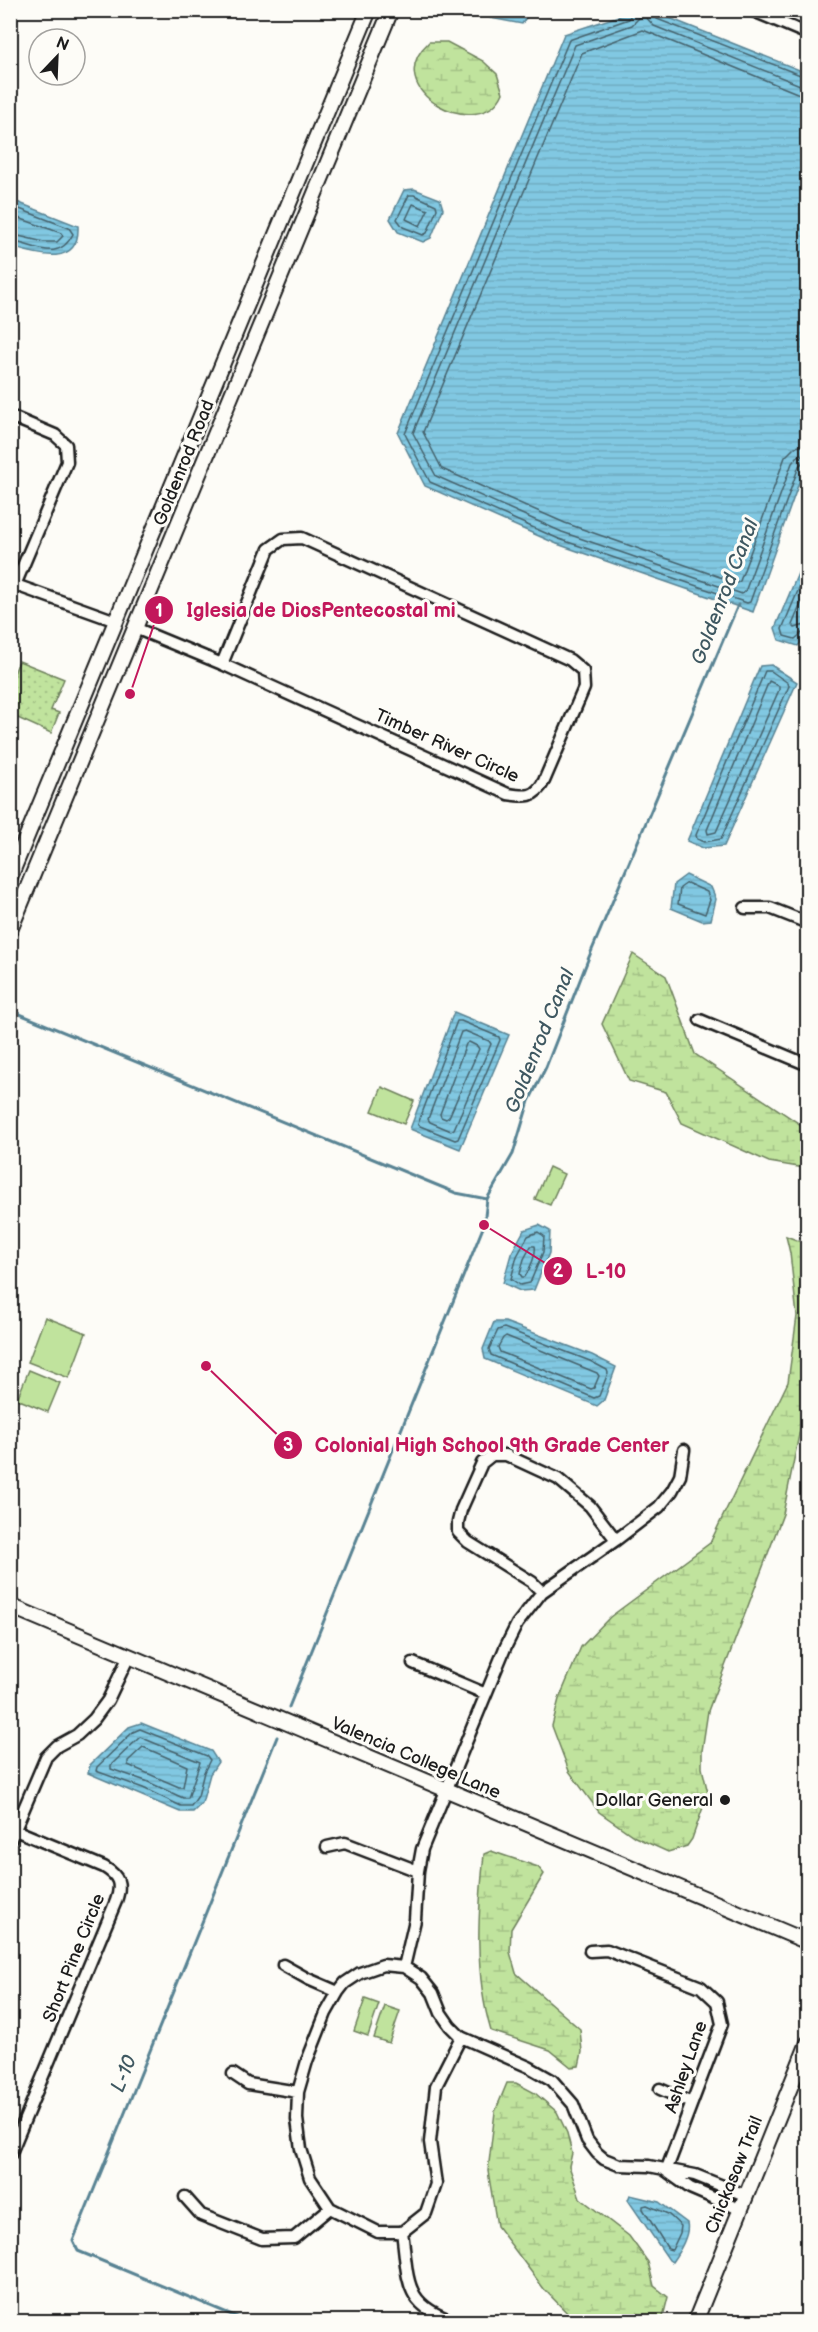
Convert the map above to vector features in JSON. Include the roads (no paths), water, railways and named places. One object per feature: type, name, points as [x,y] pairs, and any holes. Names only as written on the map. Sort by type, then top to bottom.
[{"type":"main road","name":"Goldenrod Road","points":[[10,877],[13,861],[28,837],[369,10]]},
{"type":"main road","name":"Goldenrod Road","points":[[10,930],[387,15]]},
{"type":"main road","points":[[28,837],[32,844],[31,853],[37,868]]},
{"type":"main road","points":[[13,861],[22,876],[20,892],[22,902]]},
{"type":"main road","name":"Valencia College Lane","points":[[10,1606],[807,1942]]},
{"type":"main road","name":"Chickasaw Trail","points":[[695,2322],[807,2043]]},
{"type":"street","points":[[751,10],[766,13],[807,34]]},
{"type":"street","points":[[10,416],[55,435],[66,445],[67,462],[13,584],[116,621]]},
{"type":"street","name":"Timber River Circle","points":[[135,628],[222,664],[508,794],[524,797],[539,790],[544,781],[584,688],[583,671],[570,660],[302,538],[283,539],[269,549],[222,664]]},
{"type":"street","points":[[745,908],[770,908],[807,923]]},
{"type":"street","points":[[699,1020],[807,1065]]},
{"type":"street","points":[[404,1967],[415,1920],[418,1871],[422,1849],[513,1631],[523,1614],[542,1592],[659,1507],[680,1476],[684,1450]]},
{"type":"street","points":[[542,1592],[532,1582],[468,1542],[458,1532],[461,1510],[479,1468],[489,1457],[496,1454],[506,1455],[558,1479],[590,1506],[616,1540]]},
{"type":"street","points":[[10,1841],[46,1757],[57,1746],[77,1735],[94,1719],[108,1700],[129,1656]]},
{"type":"street","points":[[413,1663],[486,1694]]},
{"type":"street","name":"Short Pine Circle","points":[[10,2155],[120,1885],[117,1876],[105,1867],[15,1830]]},
{"type":"street","points":[[327,1846],[345,1843],[418,1871]]},
{"type":"street","name":"Ashley Lane","points":[[590,1951],[607,1950],[701,1987],[717,2002],[722,2024],[666,2171]]},
{"type":"street","points":[[283,1965],[338,1992]]},
{"type":"street","points":[[461,2037],[436,2086],[430,2142],[436,2184],[426,2213],[402,2232],[378,2232],[330,2208],[310,2178],[301,2149],[297,2119],[298,2092],[307,2061],[326,2013],[338,1992],[345,1983],[368,1969],[383,1965],[404,1967],[421,1978],[433,1993],[441,2013],[461,2037],[529,2067],[552,2080],[573,2104],[587,2140],[604,2158],[619,2165],[649,2166],[695,2175],[745,2195]]},
{"type":"street","points":[[233,2074],[248,2084],[298,2092]]},
{"type":"street","points":[[660,2089],[692,2103]]},
{"type":"street","points":[[666,2171],[690,2188],[739,2209]]},
{"type":"street","points":[[185,2197],[201,2215],[262,2239],[294,2238],[330,2208]]},
{"type":"street","points":[[402,2232],[411,2292],[421,2306],[456,2322]]},
{"type":"water","points":[[493,10],[530,11],[522,24],[490,18]]},
{"type":"water","points":[[634,11],[652,11],[807,73],[807,460],[753,612],[557,544],[425,486],[398,433],[564,34]]},
{"type":"water","points":[[414,189],[440,199],[443,209],[431,238],[423,242],[398,232],[390,219],[404,190]]},
{"type":"water","points":[[10,202],[17,202],[78,226],[77,240],[72,248],[64,253],[43,255],[11,247]]},
{"type":"water","points":[[807,552],[807,635],[798,646],[779,640],[775,628]]},
{"type":"water","points":[[771,665],[797,682],[724,846],[703,848],[687,841],[760,666]]},
{"type":"water","points":[[686,875],[711,887],[716,899],[711,920],[702,921],[671,908],[674,884]]},
{"type":"water","points":[[454,1012],[509,1035],[460,1149],[410,1129]]},
{"type":"water","points":[[539,1225],[550,1231],[549,1253],[534,1290],[520,1291],[503,1283],[511,1254],[524,1230]]},
{"type":"water","points":[[494,1322],[505,1322],[592,1355],[616,1367],[604,1400],[597,1406],[485,1359],[483,1349]]},
{"type":"water","points":[[141,1723],[211,1751],[218,1762],[210,1774],[202,1803],[193,1812],[180,1812],[88,1773],[90,1765],[129,1727]]},
{"type":"water","points":[[630,2195],[659,2202],[687,2223],[685,2238],[672,2262],[628,2200]]},
{"type":"waterway","name":"Goldenrod Canal","points":[[289,1707],[484,1225],[487,1199],[513,1154],[529,1101],[546,1067],[589,957],[738,605]]},
{"type":"waterway","name":"Goldenrod Canal","points":[[10,1010],[456,1193],[487,1199]]},
{"type":"waterway","name":"L-10","points":[[249,2322],[78,2251],[73,2241],[277,1737]]},
{"type":"place","name":"Iglesia de DiosPentecostal mi","points":[[130,694]]},
{"type":"place","name":"L-10","points":[[484,1225]]},
{"type":"place","name":"Colonial High School 9th Grade Center","points":[[206,1366]]},
{"type":"place","name":"Dollar General","points":[[725,1800]]}]
